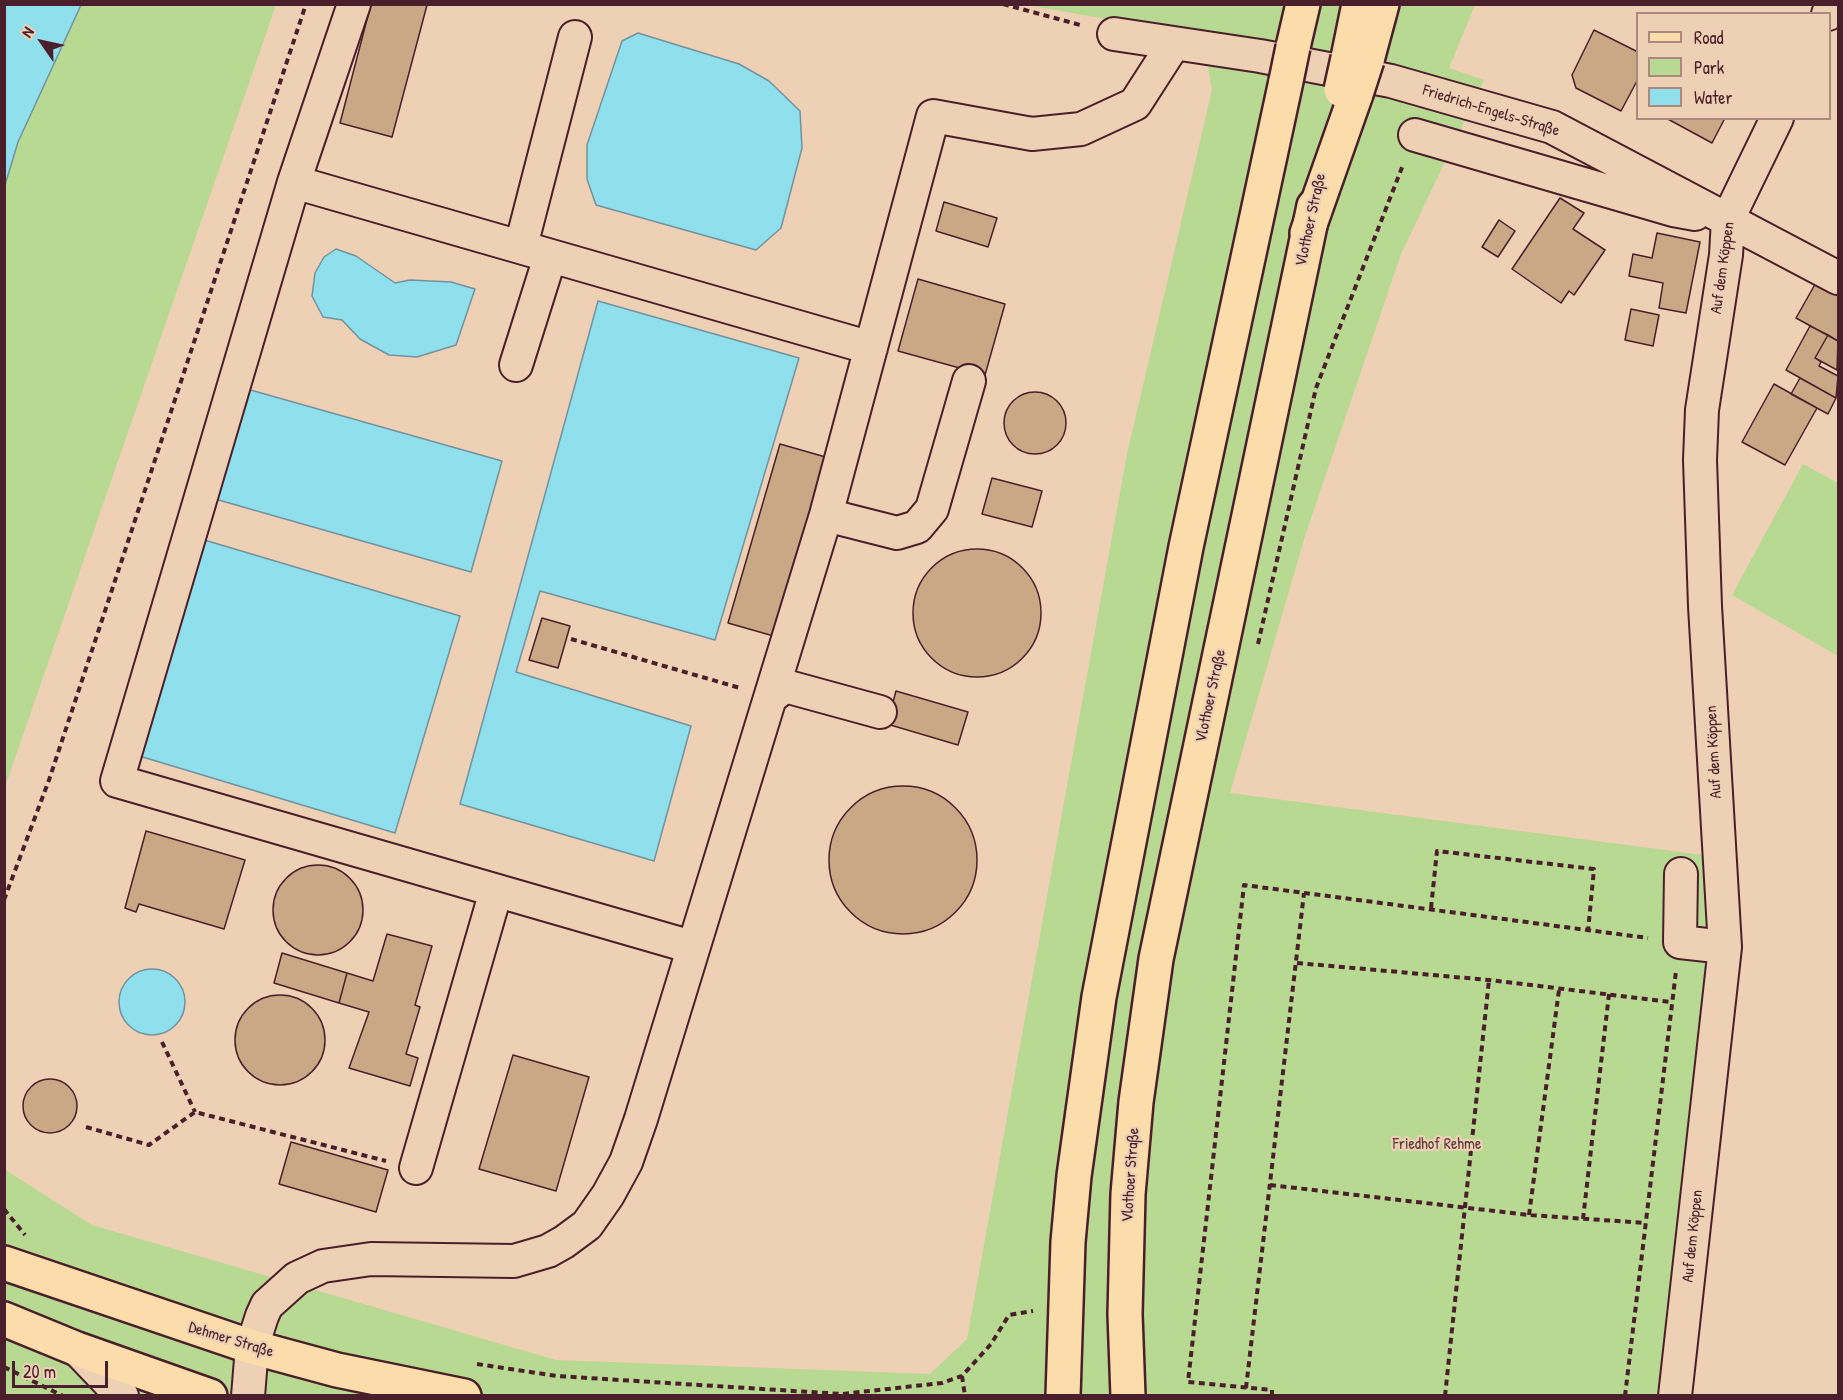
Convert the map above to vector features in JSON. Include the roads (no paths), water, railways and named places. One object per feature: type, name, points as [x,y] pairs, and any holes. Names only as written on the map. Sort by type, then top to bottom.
[{"type":"main road","points":[[1063,1395],[1074,1176],[1099,997],[1119,883],[1188,536],[1303,4]]},
{"type":"main road","points":[[1357,59],[1359,4]]},
{"type":"main road","points":[[1357,59],[1383,4]]},
{"type":"main road","name":"Vlothoer Straße","points":[[1128,1395],[1125,1314],[1128,1194],[1136,1102],[1156,959],[1307,233],[1357,59]]},
{"type":"main road","name":"Dehmer Straße","points":[[4,1263],[252,1347],[336,1370],[464,1395]]},
{"type":"main road","points":[[4,1319],[76,1349],[210,1395]]},
{"type":"street","points":[[354,4],[294,182],[117,781],[692,948]]},
{"type":"street","name":"Friedrich-Engels-Straße","points":[[1114,34],[1173,45],[1260,56],[1391,81],[1551,127],[1839,278]]},
{"type":"street","points":[[521,246],[575,37]]},
{"type":"street","points":[[224,1395],[252,1347],[267,1305],[297,1278],[323,1266],[371,1259],[514,1261],[548,1251],[586,1225],[608,1195],[626,1162],[826,515],[933,116],[1032,134],[1081,129],[1136,104],[1173,45]]},
{"type":"street","name":"Auf dem Köppen","points":[[1675,1395],[1725,947],[1706,606],[1700,460],[1702,410],[1725,255],[1728,219],[1776,120]]},
{"type":"street","points":[[1415,135],[1673,210],[1728,219]]},
{"type":"street","points":[[294,182],[872,348]]},
{"type":"street","points":[[516,365],[550,257]]},
{"type":"street","points":[[826,515],[897,533],[917,527],[933,509],[969,381]]},
{"type":"street","points":[[771,697],[785,686],[880,712]]},
{"type":"street","points":[[1681,874],[1680,942],[1725,947]]},
{"type":"street","points":[[416,1168],[496,891]]},
{"type":"street","points":[[248,1395],[252,1347]]},
{"type":"street","points":[[76,1349],[122,1395]]},
{"type":"water","points":[[5,4],[81,5],[18,142],[5,185]]},
{"type":"water","points":[[638,33],[739,64],[769,81],[800,111],[802,148],[781,228],[756,250],[596,205],[587,179],[587,145],[622,41]]},
{"type":"water","points":[[336,249],[356,256],[395,283],[410,280],[451,282],[475,289],[456,345],[417,357],[389,355],[360,339],[342,320],[323,317],[312,296],[315,273],[324,257]]},
{"type":"water","points":[[598,301],[799,358],[715,640],[540,591],[516,672],[691,726],[654,861],[460,804]]},
{"type":"water","points":[[247,389],[502,461],[471,572],[215,499]]},
{"type":"water","points":[[201,539],[460,616],[395,833],[136,755]]},
{"type":"water","points":[[152,969],[165,972],[175,979],[182,989],[185,1002],[182,1015],[175,1025],[165,1032],[152,1035],[139,1032],[129,1025],[122,1015],[119,1002],[122,989],[129,979],[139,972]]},
{"type":"park label","name":"Friedhof Rehme","points":[[1437,1145]]}]
